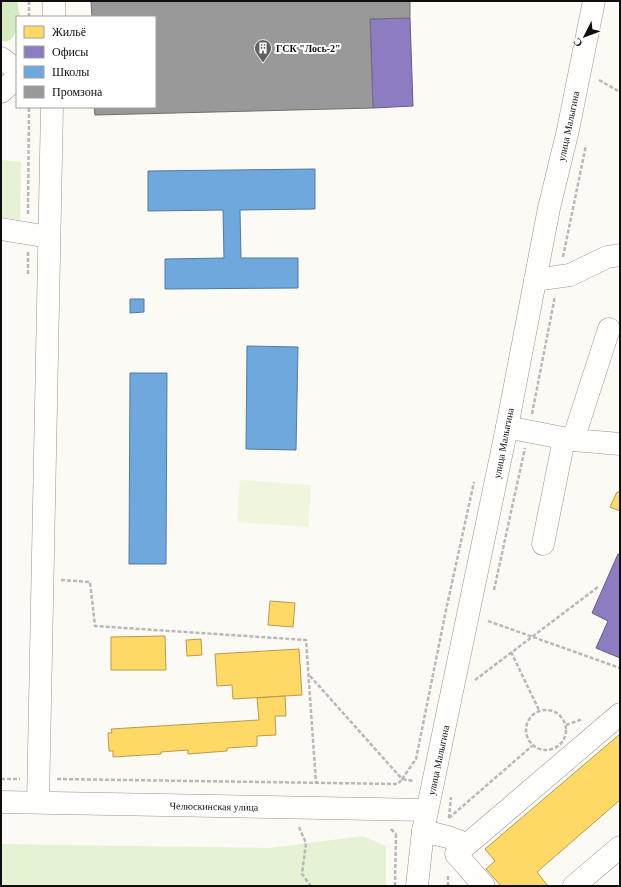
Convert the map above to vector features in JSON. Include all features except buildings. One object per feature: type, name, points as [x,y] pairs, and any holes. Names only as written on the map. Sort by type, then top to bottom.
[{"type":"street","points":[[54,1],[54,16]]},
{"type":"street","name":"улица Малыгина","points":[[417,886],[423,831],[427,810],[507,427],[535,280],[594,1]]},
{"type":"street","points":[[1,58],[16,69]]},
{"type":"street","points":[[1,92],[16,79]]},
{"type":"street","points":[[38,802],[52,108]]},
{"type":"street","points":[[1,229],[49,237]]},
{"type":"street","points":[[535,280],[570,275],[608,257],[620,255]]},
{"type":"street","points":[[543,544],[568,439],[609,329]]},
{"type":"street","points":[[507,427],[568,439],[620,444]]},
{"type":"street","points":[[484,886],[456,854],[620,714]]},
{"type":"street","name":"Челюскинская улица","points":[[1,802],[427,810]]},
{"type":"street","points":[[423,831],[448,837],[466,844]]},
{"type":"street","points":[[576,886],[620,847]]},
{"type":"path","points":[[29,1],[29,16]]},
{"type":"path","points":[[597,88],[600,73]]},
{"type":"path","points":[[599,80],[620,92]]},
{"type":"path","points":[[494,591],[586,142]]},
{"type":"path","points":[[43,578],[90,582],[95,626],[306,640],[310,676],[316,783]]},
{"type":"path","points":[[475,680],[531,636],[598,587]]},
{"type":"path","points":[[486,628],[489,614]]},
{"type":"path","points":[[488,621],[620,668]]},
{"type":"path","points":[[511,652],[539,710]]},
{"type":"path","points":[[473,688],[476,672]]},
{"type":"path","points":[[310,676],[402,779],[433,785]]},
{"type":"path","points":[[539,710],[554,710],[566,725],[567,734],[561,746],[545,752],[532,746],[524,729],[530,716],[539,710]]},
{"type":"path","points":[[450,818],[532,746]]},
{"type":"path","points":[[1,779],[398,784]]},
{"type":"path","points":[[395,886],[396,809],[398,784],[402,779]]},
{"type":"path","points":[[298,823],[306,844],[302,874],[311,886]]},
{"type":"green space","points":[[1,1],[17,1],[20,16],[16,16],[15,34],[10,40],[1,41]]},
{"type":"green space","points":[[1,160],[21,162],[20,220],[1,217]]},
{"type":"green space","points":[[240,480],[311,485],[308,527],[237,522]]},
{"type":"green space","points":[[363,836],[386,846],[386,886],[1,886],[1,844],[270,848]]},
{"type":"place","name":"ГСК \"Лось-2\"","points":[[263,63]]}]
